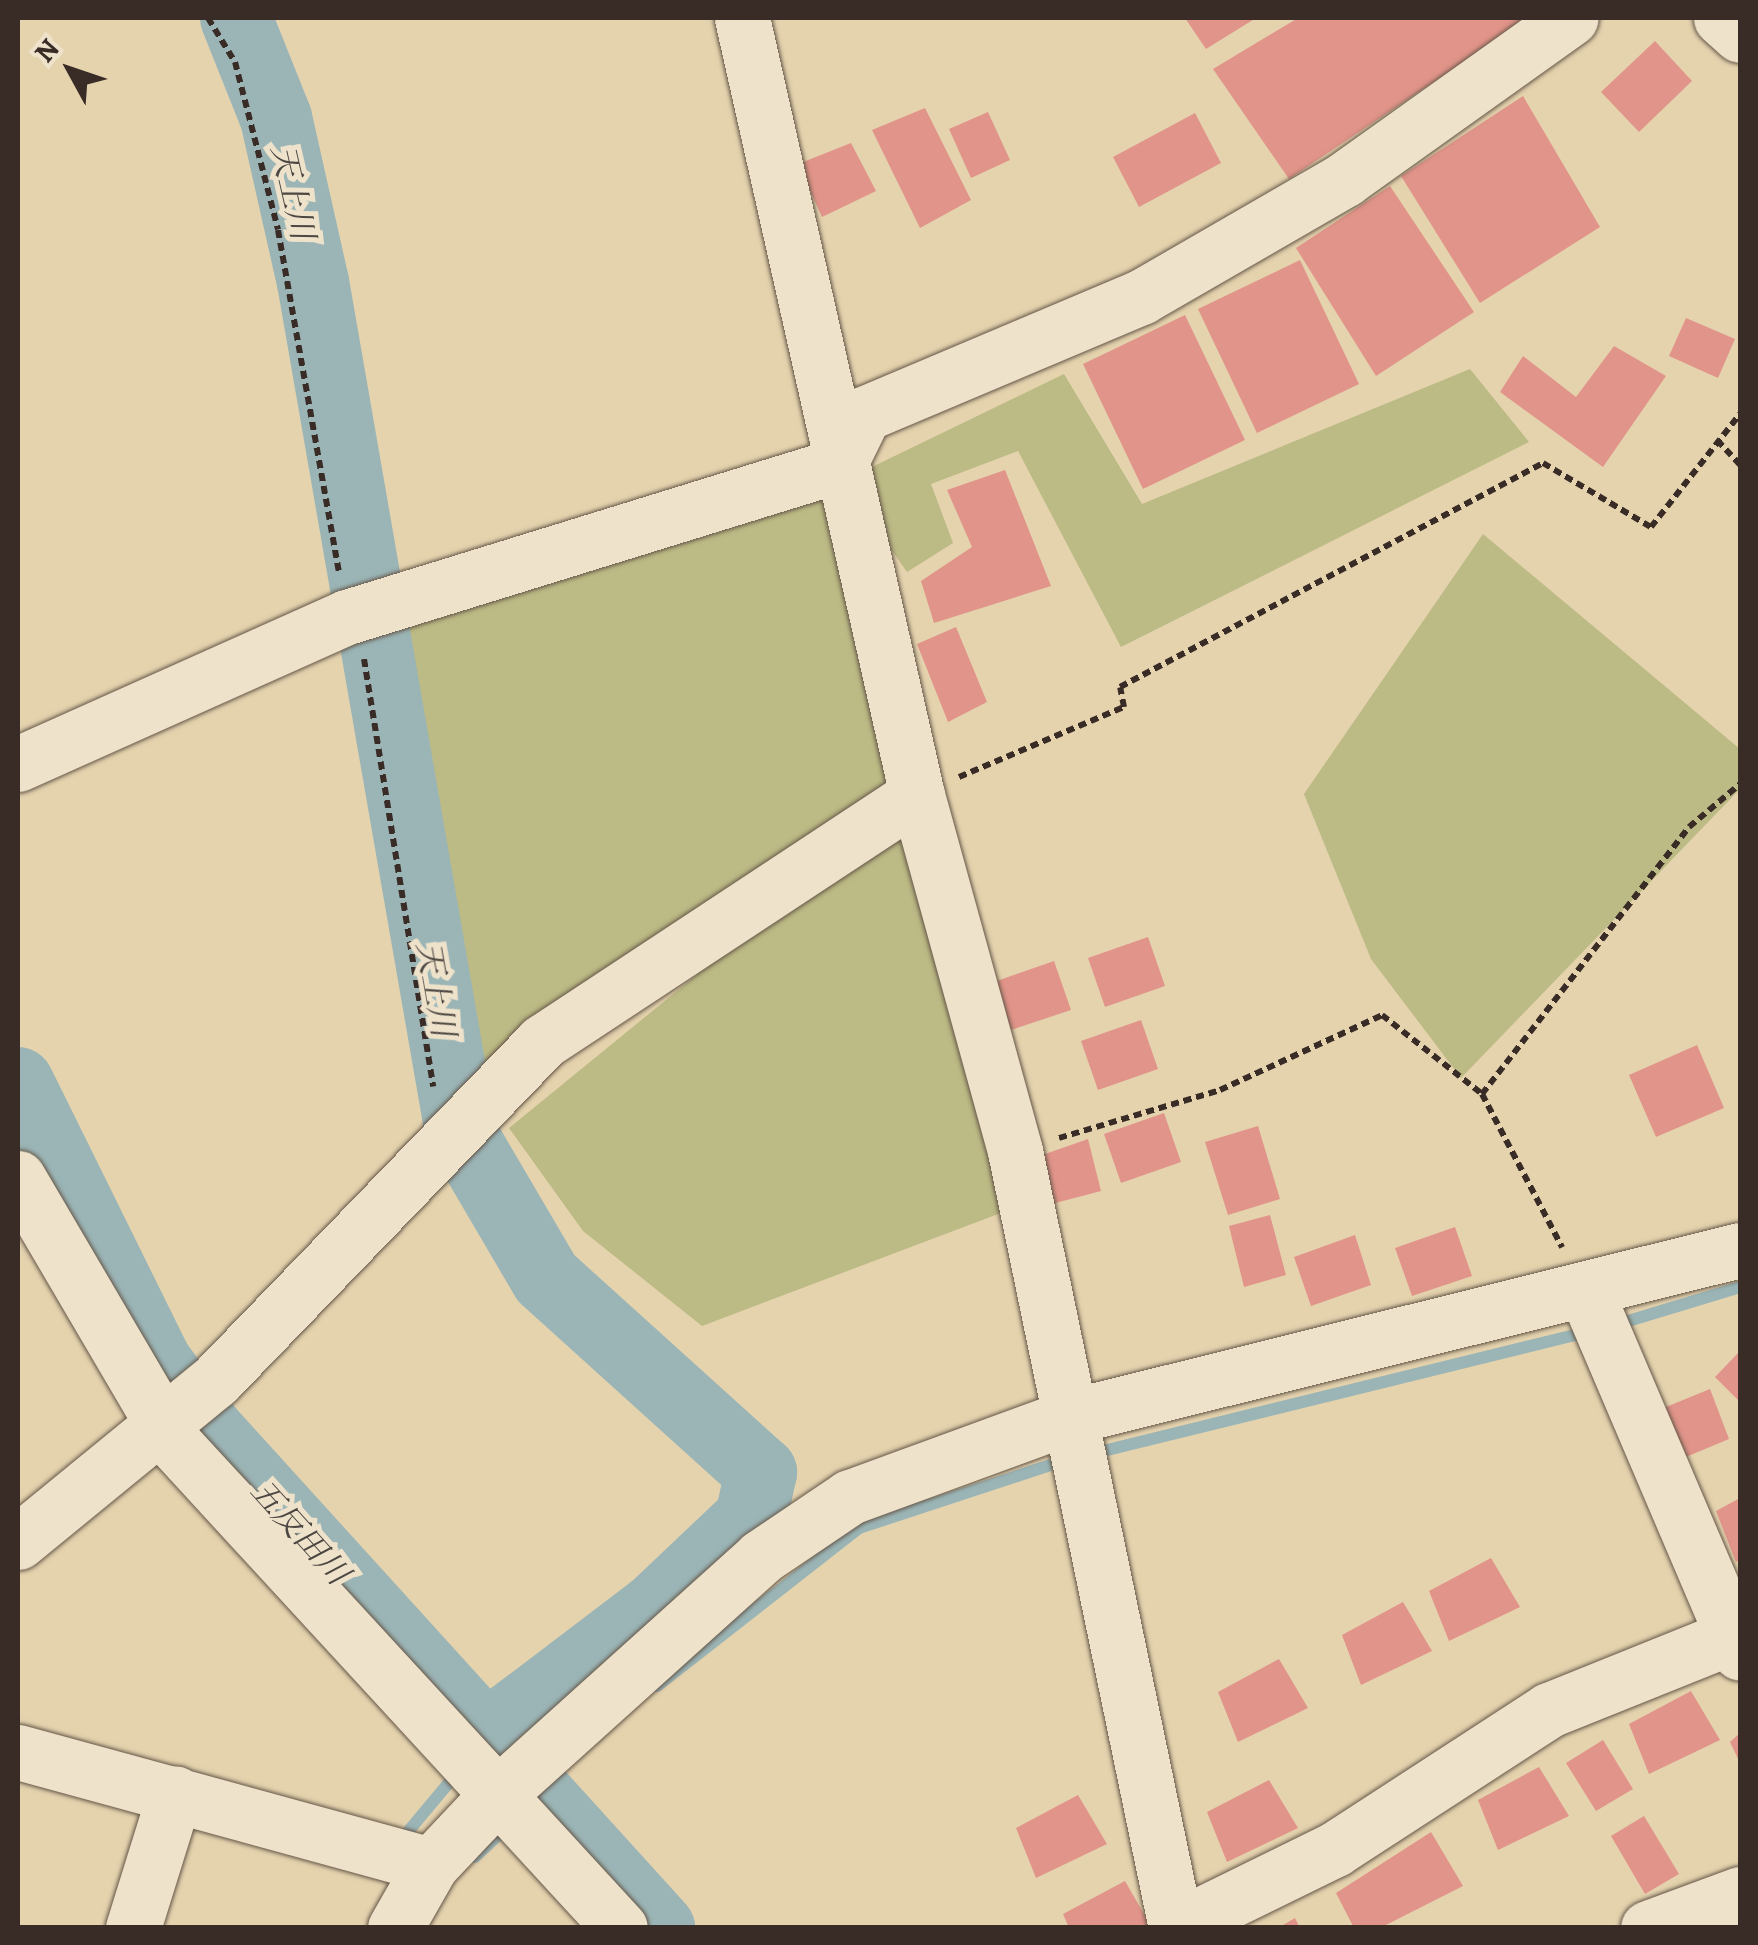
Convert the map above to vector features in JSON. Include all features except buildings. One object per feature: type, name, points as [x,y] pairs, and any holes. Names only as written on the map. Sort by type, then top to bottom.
[{"type":"street","points":[[742,18],[917,795],[1015,1151],[1176,1927],[1335,1850],[1548,1710],[1736,1645],[1600,1319]]},
{"type":"street","points":[[18,764],[368,610],[840,465],[864,414],[1141,297],[1345,179],[1570,18]]},
{"type":"street","points":[[1721,18],[1740,35]]},
{"type":"street","points":[[18,1542],[178,1409],[459,1121],[542,1042],[917,795]]},
{"type":"street","points":[[18,1178],[178,1409],[449,1742],[509,1779],[620,1928]]},
{"type":"street","points":[[395,1928],[431,1866],[509,1779],[802,1526],[899,1472],[1077,1444],[1600,1319],[1740,1250]]},
{"type":"street","points":[[18,1752],[431,1866]]},
{"type":"street","points":[[133,1928],[175,1794]]},
{"type":"street","points":[[1648,1928],[1740,1894]]},
{"type":"path","points":[[917,795],[1124,707],[1120,687],[1543,463],[1651,526],[1740,414]]},
{"type":"path","points":[[1716,440],[1740,465]]},
{"type":"path","points":[[1482,1094],[1689,827],[1740,784]]},
{"type":"path","points":[[1015,1151],[1220,1090],[1382,1014],[1482,1094],[1600,1319]]},
{"type":"shaded area","points":[[1470,369],[1529,442],[1121,647],[1018,451],[931,484],[953,543],[907,572],[845,484],[1022,1205],[702,1326],[583,1231],[509,1128],[906,804],[478,1082],[400,623],[843,481],[1064,374],[1142,504]]},
{"type":"shaded area","points":[[1483,534],[1740,749],[1740,789],[1461,1078],[1371,959],[1304,794]]},
{"type":"waterway","name":"天上川","points":[[236,18],[276,118],[313,282],[461,1133],[546,1278],[761,1472],[751,1518],[655,1609],[489,1735]]},
{"type":"waterway","points":[[18,1083],[157,1364],[207,1430],[659,1928]]},
{"type":"waterway","points":[[1615,1325],[1740,1287]]},
{"type":"waterway","points":[[1091,1454],[1591,1331]]},
{"type":"waterway","points":[[657,1686],[859,1528],[1066,1460]]},
{"type":"waterway","points":[[401,1840],[457,1773]]},
{"type":"waterway","name":"五反田川","points":[[526,1808],[557,1776]]},
{"type":"waterway","points":[[475,1857],[508,1826]]}]
